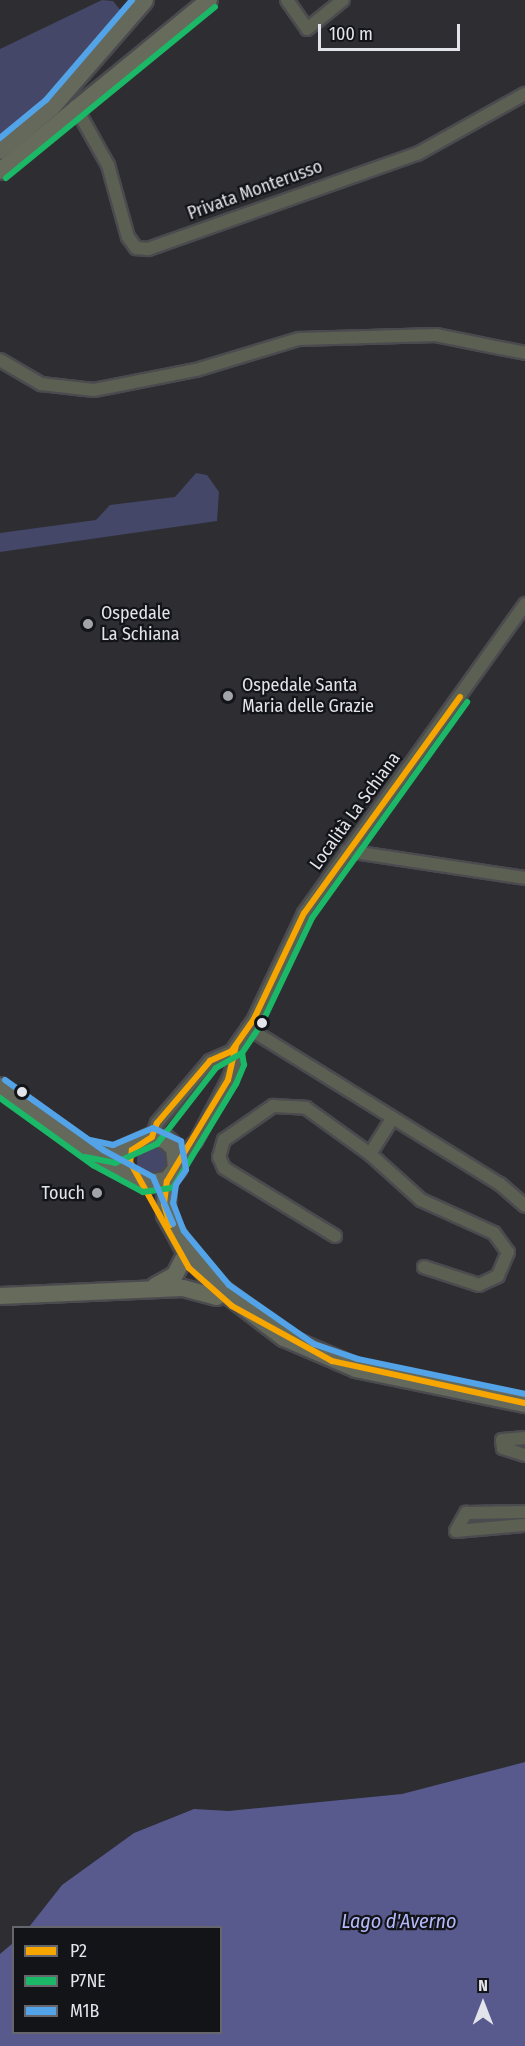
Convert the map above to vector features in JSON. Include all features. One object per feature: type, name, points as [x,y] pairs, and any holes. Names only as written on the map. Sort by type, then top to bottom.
[{"type":"main road","points":[[0,150],[52,106],[138,1]]},
{"type":"main road","points":[[0,1087],[88,1149],[145,1185],[167,1181]]},
{"type":"main road","points":[[88,1149],[114,1154],[132,1150],[152,1137],[175,1148],[178,1161],[167,1181],[166,1215],[194,1273],[245,1311]]},
{"type":"main road","points":[[132,1150],[145,1185],[194,1273],[217,1297],[332,1361],[525,1402]]},
{"type":"street","points":[[0,171],[75,106],[209,0]]},
{"type":"street","points":[[287,0],[307,29],[343,0]]},
{"type":"street","name":"Privata Monterusso","points":[[75,106],[108,165],[128,237],[136,248],[148,249],[417,154],[525,94]]},
{"type":"street","points":[[0,360],[41,384],[94,390],[196,370],[299,339],[442,335],[525,353]]},
{"type":"street","name":"Località La Schiana","points":[[152,1137],[157,1123],[210,1062],[232,1051],[248,1028],[296,928],[347,851],[525,604]]},
{"type":"street","points":[[347,851],[525,878]]},
{"type":"street","points":[[248,1028],[500,1184],[525,1206]]},
{"type":"street","name":"Località La Schiana","points":[[178,1161],[196,1141],[228,1080],[235,1063],[232,1051]]},
{"type":"street","points":[[335,1236],[224,1168],[220,1147],[273,1106],[292,1105],[326,1119],[370,1154],[421,1200],[494,1233],[508,1252],[498,1276],[479,1285],[424,1267]]},
{"type":"street","points":[[370,1154],[392,1119]]},
{"type":"street","points":[[151,1288],[175,1275],[194,1273]]},
{"type":"street","points":[[0,1296],[151,1288],[194,1273]]},
{"type":"street","points":[[525,1438],[502,1440],[503,1448],[525,1455]]},
{"type":"shaded area","points":[[102,0],[113,1],[122,12],[58,92],[0,142],[0,49]]},
{"type":"shaded area","points":[[196,473],[207,475],[219,492],[217,521],[0,552],[0,533],[96,520],[110,505],[175,497]]},
{"type":"shaded area","points":[[153,1145],[164,1150],[169,1161],[164,1172],[153,1177],[142,1172],[137,1161],[142,1150]]},
{"type":"water","name":"Lago d'Averno","points":[[525,1762],[525,2046],[0,2046],[0,1954],[12,1944],[12,2034],[222,2034],[222,1926],[30,1926],[62,1885],[134,1833],[194,1809],[229,1811],[402,1794]]},
{"type":"transit line","name":"M1B","points":[[0,138],[46,100],[132,0]]},
{"type":"transit line","name":"P7NE","points":[[6,178],[215,7]]},
{"type":"transit line","name":"P2","points":[[460,697],[304,913],[254,1019],[232,1051],[210,1061],[157,1123],[152,1137],[132,1150],[130,1162],[189,1268],[232,1306],[332,1361],[525,1403]]},
{"type":"transit line","name":"P7NE","points":[[0,1098],[93,1165],[143,1192],[173,1188],[236,1084],[244,1065],[242,1053],[262,1023],[312,918],[467,702]]},
{"type":"transit line","name":"P2","points":[[170,1225],[164,1204],[167,1181],[228,1080],[236,1046]]},
{"type":"transit line","name":"P7NE","points":[[85,1157],[115,1163],[157,1144],[216,1068],[240,1054]]},
{"type":"transit line","name":"M1B","points":[[5,1080],[103,1150],[153,1177],[173,1224]]},
{"type":"transit line","name":"M1B","points":[[90,1140],[113,1145],[153,1128],[181,1141],[186,1170],[176,1185],[173,1203],[184,1231],[229,1285],[314,1344],[358,1359],[525,1394]]},
{"type":"place","name":"Ospedale La Schiana","points":[[88,624]]},
{"type":"place","name":"Ospedale Santa Maria delle Grazie","points":[[228,696]]},
{"type":"place","name":"Touch","points":[[97,1193]]}]
